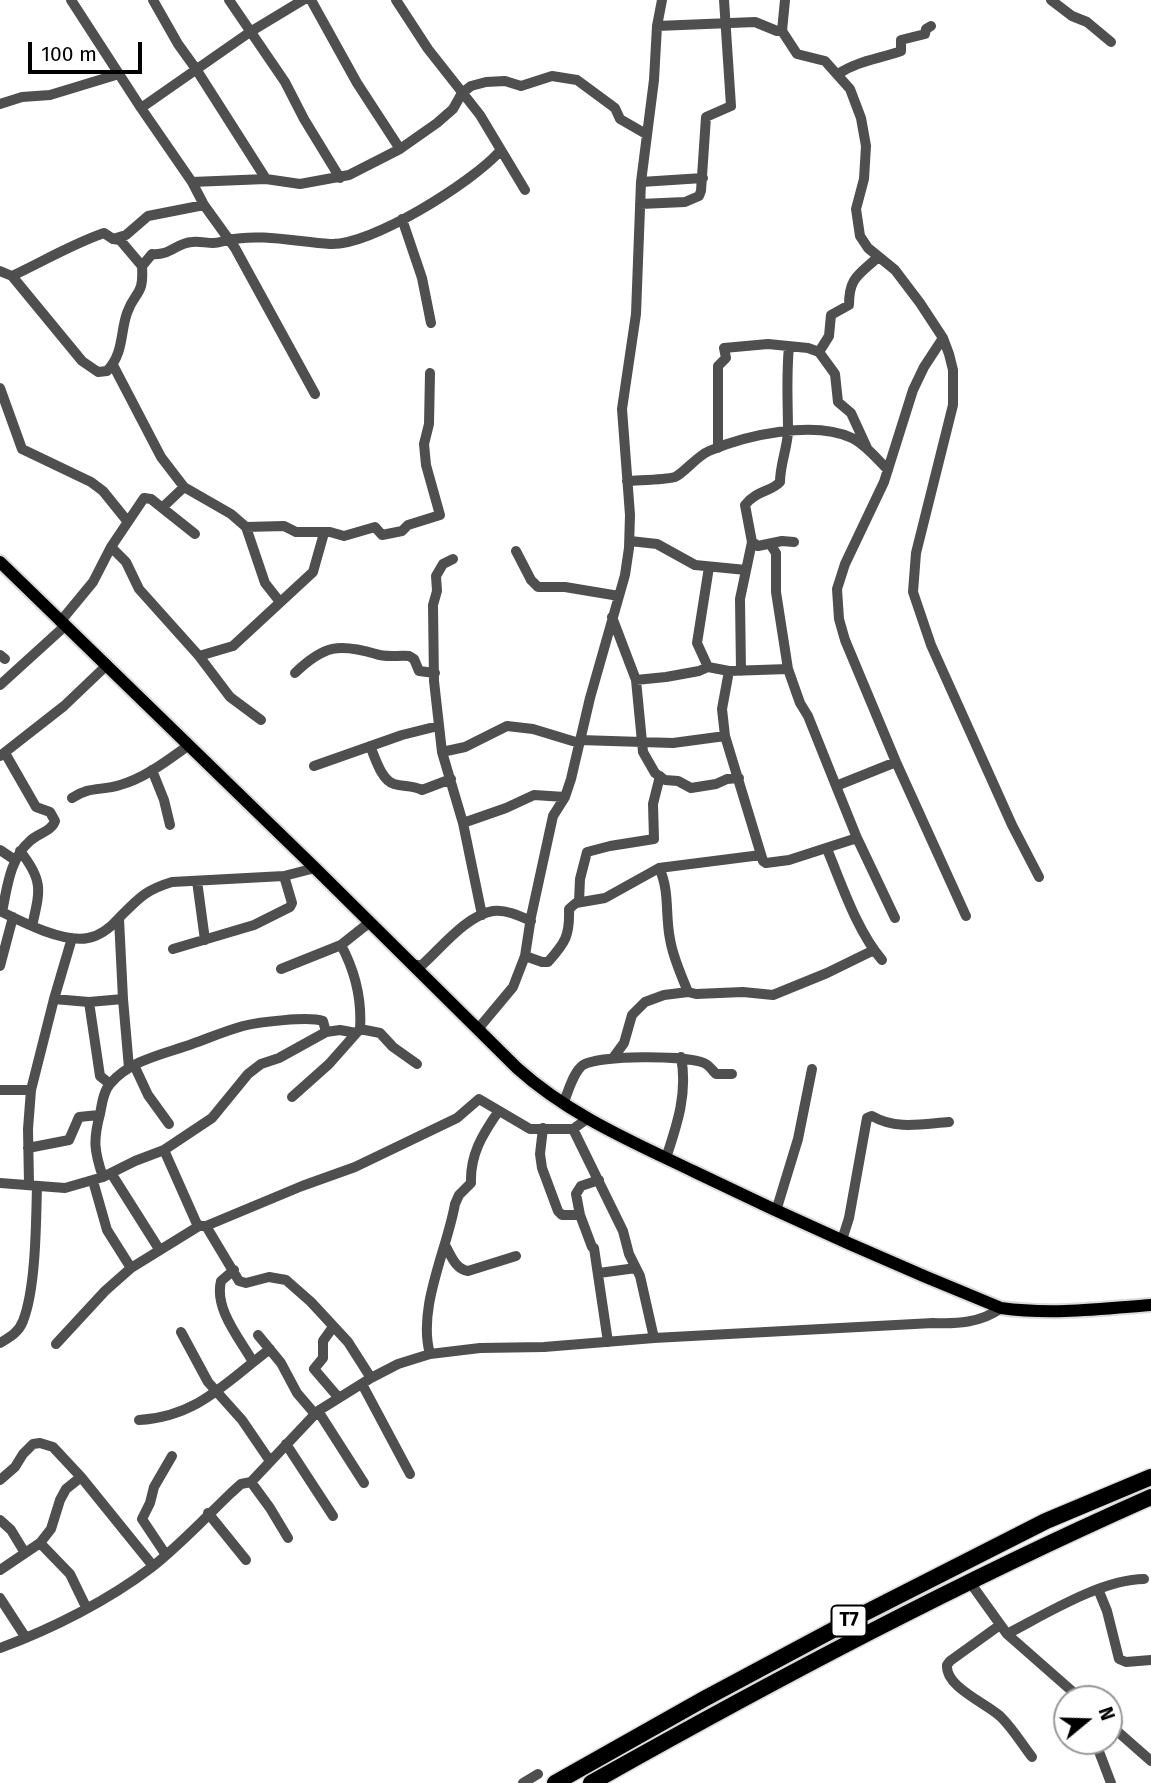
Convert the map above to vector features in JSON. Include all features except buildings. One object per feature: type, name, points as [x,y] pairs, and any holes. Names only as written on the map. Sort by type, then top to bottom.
[{"type":"highway","name":"T7","points":[[555,1783],[860,1615],[1046,1521],[1151,1477]]},
{"type":"highway","name":"T7","points":[[591,1783],[792,1673],[969,1581],[1151,1497]]},
{"type":"main road","points":[[0,562],[531,1081],[563,1104],[587,1119],[776,1211],[1001,1308],[1028,1312],[1070,1312],[1151,1305]]},
{"type":"street","points":[[71,0],[192,182],[227,240],[235,248],[315,394]]},
{"type":"street","points":[[229,0],[285,82],[340,178]]},
{"type":"street","points":[[141,108],[250,32],[303,0]]},
{"type":"street","points":[[311,0],[357,83],[400,149]]},
{"type":"street","points":[[396,0],[428,49],[489,127],[500,151],[525,190]]},
{"type":"street","points":[[478,1029],[513,987],[525,956],[553,816],[565,797],[625,576],[630,541],[622,409],[636,314],[639,204],[662,0]]},
{"type":"street","points":[[639,204],[685,202],[699,196],[706,117],[730,106],[724,0]]},
{"type":"street","points":[[785,0],[782,31],[797,54],[825,61],[850,89],[865,136],[864,178],[856,209],[860,236],[878,257],[895,270],[920,303],[943,338],[953,370],[953,405],[916,553],[913,592],[931,645],[1012,825],[1039,877]]},
{"type":"street","points":[[1051,0],[1072,16],[1087,22],[1111,42]]},
{"type":"street","points":[[157,1],[178,44],[265,178]]},
{"type":"street","points":[[657,26],[755,22],[782,31]]},
{"type":"street","points":[[838,74],[853,64],[880,59],[901,51],[901,40],[925,34],[930,26]]},
{"type":"street","points":[[0,104],[22,97],[50,95],[119,74]]},
{"type":"street","points":[[192,182],[265,178],[300,184],[324,178],[340,178],[400,149],[453,109],[462,93],[471,86],[486,82],[505,81],[521,86],[552,76],[577,80],[615,108],[620,119],[646,134]]},
{"type":"street","points":[[0,271],[12,276],[91,369],[102,372],[113,365],[124,333],[127,312],[141,291],[142,266],[152,254],[163,255],[192,242],[215,244],[227,240],[271,239],[346,243],[378,233],[402,219],[480,170],[500,151]]},
{"type":"street","points":[[641,182],[702,178]]},
{"type":"street","points":[[113,239],[126,235],[148,216],[204,205]]},
{"type":"street","points":[[402,219],[422,278],[431,323]]},
{"type":"street","points":[[12,276],[104,233],[120,240],[142,266]]},
{"type":"street","points":[[819,352],[829,336],[831,315],[849,305],[848,293],[853,280],[878,257]]},
{"type":"street","points":[[943,338],[913,390],[888,471],[845,564],[837,589],[839,619],[845,640],[896,762],[966,916]]},
{"type":"street","points":[[718,448],[718,366],[726,358],[724,348],[768,344],[808,348],[819,352],[835,374],[838,402],[851,413],[868,450]]},
{"type":"street","points":[[741,671],[740,599],[752,542],[745,505],[760,491],[778,485],[788,431],[786,387],[789,347]]},
{"type":"street","points":[[113,365],[161,457],[184,487],[232,514],[246,527],[265,583],[280,603]]},
{"type":"street","points":[[246,527],[284,526],[296,532],[330,532],[344,536],[375,527],[382,535],[402,531],[408,525],[440,515],[426,465],[424,444],[429,424],[430,373]]},
{"type":"street","points":[[0,388],[22,449],[92,482],[103,491],[128,522]]},
{"type":"street","points":[[627,481],[675,477],[698,457],[718,448],[788,431],[829,432],[852,438],[888,471]]},
{"type":"street","points":[[163,508],[184,487]]},
{"type":"street","points":[[0,685],[62,624],[93,582],[111,547],[144,498],[151,499],[195,534]]},
{"type":"street","points":[[199,656],[233,646],[280,603],[315,568],[324,533]]},
{"type":"street","points":[[630,541],[657,544],[695,565],[746,570]]},
{"type":"street","points":[[752,542],[758,546],[782,541],[794,542]]},
{"type":"street","points":[[770,544],[776,553],[776,592],[788,669],[857,838],[895,918]]},
{"type":"street","points":[[111,547],[126,562],[134,583],[199,656],[230,697],[261,720]]},
{"type":"street","points":[[516,551],[531,580],[538,587],[565,587],[618,596]]},
{"type":"street","points":[[453,559],[443,564],[436,576],[437,591],[433,604],[438,726],[442,752],[463,823],[482,915]]},
{"type":"street","points":[[708,667],[697,643],[709,567]]},
{"type":"street","points":[[612,617],[636,680],[642,742],[647,761],[665,780],[677,781],[691,788],[738,778]]},
{"type":"street","points":[[295,673],[310,659],[343,646],[367,650],[377,655],[409,656],[414,659],[419,671],[435,673]]},
{"type":"street","points":[[0,966],[5,914],[18,856],[33,838],[51,828],[55,821],[50,812],[36,807],[2,754],[64,706],[107,665]]},
{"type":"street","points":[[636,680],[666,677],[708,667],[729,671],[788,669]]},
{"type":"street","points":[[729,671],[722,709],[724,736],[761,855],[766,863],[827,849],[857,838]]},
{"type":"street","points":[[314,766],[438,726]]},
{"type":"street","points":[[442,752],[465,747],[507,726],[533,729],[579,741],[673,743],[724,736]]},
{"type":"street","points":[[72,798],[88,788],[121,785],[152,770],[189,745]]},
{"type":"street","points":[[370,746],[385,777],[394,784],[414,786],[422,790],[451,779]]},
{"type":"street","points":[[836,786],[896,762]]},
{"type":"street","points":[[152,770],[170,825]]},
{"type":"street","points":[[579,902],[580,879],[587,852],[654,839],[653,804],[660,776]]},
{"type":"street","points":[[463,823],[534,795],[565,797]]},
{"type":"street","points":[[827,849],[874,950],[882,960]]},
{"type":"street","points":[[0,850],[18,856],[34,868],[39,884],[32,926]]},
{"type":"street","points":[[525,956],[548,962],[566,940],[571,905],[605,898],[659,868],[761,855]]},
{"type":"street","points":[[5,914],[32,926],[72,938],[94,936],[119,919],[148,890],[172,882],[284,876],[315,868]]},
{"type":"street","points":[[659,868],[667,890],[673,956],[688,992]]},
{"type":"street","points":[[173,949],[254,925],[290,907],[292,903],[284,876]]},
{"type":"street","points":[[197,881],[205,940]]},
{"type":"street","points":[[414,965],[422,965],[461,927],[492,911],[506,912],[531,920]]},
{"type":"street","points":[[119,919],[123,999],[132,1066],[148,1095],[169,1124]]},
{"type":"street","points":[[281,969],[341,945],[370,922]]},
{"type":"street","points":[[0,1343],[13,1335],[23,1323],[31,1278],[33,1185],[28,1148],[31,1090],[72,938]]},
{"type":"street","points":[[292,1097],[329,1064],[358,1031],[359,1006],[355,978],[341,945]]},
{"type":"street","points":[[613,1058],[623,1046],[632,1015],[645,1002],[663,995],[688,992],[772,995],[874,950]]},
{"type":"street","points":[[54,999],[89,1002],[123,999]]},
{"type":"street","points":[[89,1002],[100,1076],[110,1084]]},
{"type":"street","points":[[131,1268],[110,1238],[99,1209],[102,1177],[94,1141],[105,1093],[110,1084],[132,1066],[248,1025],[302,1019],[318,1020],[323,1021],[326,1032]]},
{"type":"street","points":[[0,1182],[65,1188],[102,1177],[135,1160],[164,1150],[212,1118],[254,1069],[326,1032],[380,1032],[393,1047],[417,1065]]},
{"type":"street","points":[[666,1158],[683,1098],[684,1071],[681,1057]]},
{"type":"street","points":[[563,1104],[580,1068],[587,1063],[613,1058],[681,1057],[705,1063],[716,1074],[732,1074]]},
{"type":"street","points":[[776,1211],[798,1139],[812,1069]]},
{"type":"street","points":[[0,1090],[31,1090]]},
{"type":"street","points":[[56,1344],[105,1291],[131,1268],[159,1249],[202,1226],[355,1167],[457,1118],[480,1100],[530,1129],[573,1129],[587,1119]]},
{"type":"street","points":[[430,1354],[426,1338],[428,1321],[437,1272],[457,1199],[471,1183],[471,1164],[478,1144],[498,1112]]},
{"type":"street","points":[[28,1148],[69,1140],[79,1117],[99,1115]]},
{"type":"street","points":[[842,1240],[849,1218],[866,1118],[872,1116],[902,1126],[949,1122]]},
{"type":"street","points":[[543,1128],[540,1154],[542,1168],[558,1211],[562,1215],[580,1215]]},
{"type":"street","points":[[573,1129],[620,1223],[629,1254],[640,1276],[654,1338]]},
{"type":"street","points":[[164,1150],[202,1226],[236,1277],[243,1283],[269,1276],[286,1280],[311,1302],[348,1342],[410,1474]]},
{"type":"street","points":[[102,1177],[159,1249]]},
{"type":"street","points":[[599,1180],[587,1183],[577,1190],[580,1215],[594,1248],[608,1342]]},
{"type":"street","points":[[445,1245],[461,1270],[468,1271],[516,1256]]},
{"type":"street","points":[[599,1273],[636,1268]]},
{"type":"street","points":[[233,1270],[221,1281],[219,1296],[229,1320],[253,1362]]},
{"type":"street","points":[[0,1648],[26,1638],[105,1598],[153,1566],[241,1484],[251,1482],[316,1413],[338,1397],[398,1364],[430,1354],[480,1348],[544,1348],[654,1338],[933,1323],[961,1324],[992,1315],[1001,1308]]},
{"type":"street","points":[[333,1327],[323,1341],[323,1358],[314,1369],[338,1397]]},
{"type":"street","points":[[181,1332],[201,1373],[242,1420],[270,1461]]},
{"type":"street","points":[[258,1335],[284,1368],[297,1394],[316,1413],[364,1483]]},
{"type":"street","points":[[139,1420],[176,1415],[192,1408],[270,1349]]},
{"type":"street","points":[[0,1480],[15,1468],[33,1444],[53,1447],[81,1477],[153,1566]]},
{"type":"street","points":[[286,1444],[333,1516]]},
{"type":"street","points":[[166,1555],[142,1519],[154,1487],[172,1456]]},
{"type":"street","points":[[0,1570],[40,1543],[51,1529],[66,1489],[81,1477]]},
{"type":"street","points":[[251,1482],[288,1538]]},
{"type":"street","points":[[208,1513],[246,1560]]},
{"type":"street","points":[[0,1520],[11,1530],[25,1553]]},
{"type":"street","points":[[40,1543],[69,1574],[86,1607]]},
{"type":"street","points":[[1032,1757],[1003,1718],[957,1685],[947,1674],[947,1665],[1003,1630],[1098,1589],[1132,1579],[1143,1580]]},
{"type":"street","points":[[969,1581],[1003,1630],[1065,1685]]},
{"type":"street","points":[[1098,1589],[1119,1659],[1126,1662],[1151,1660]]},
{"type":"street","points":[[0,1598],[26,1638]]},
{"type":"street","points":[[1123,1737],[1151,1761]]},
{"type":"street","points":[[1140,1752],[1151,1745]]},
{"type":"street","points":[[1100,1755],[1111,1783]]},
{"type":"street","points":[[523,1783],[538,1774]]}]
